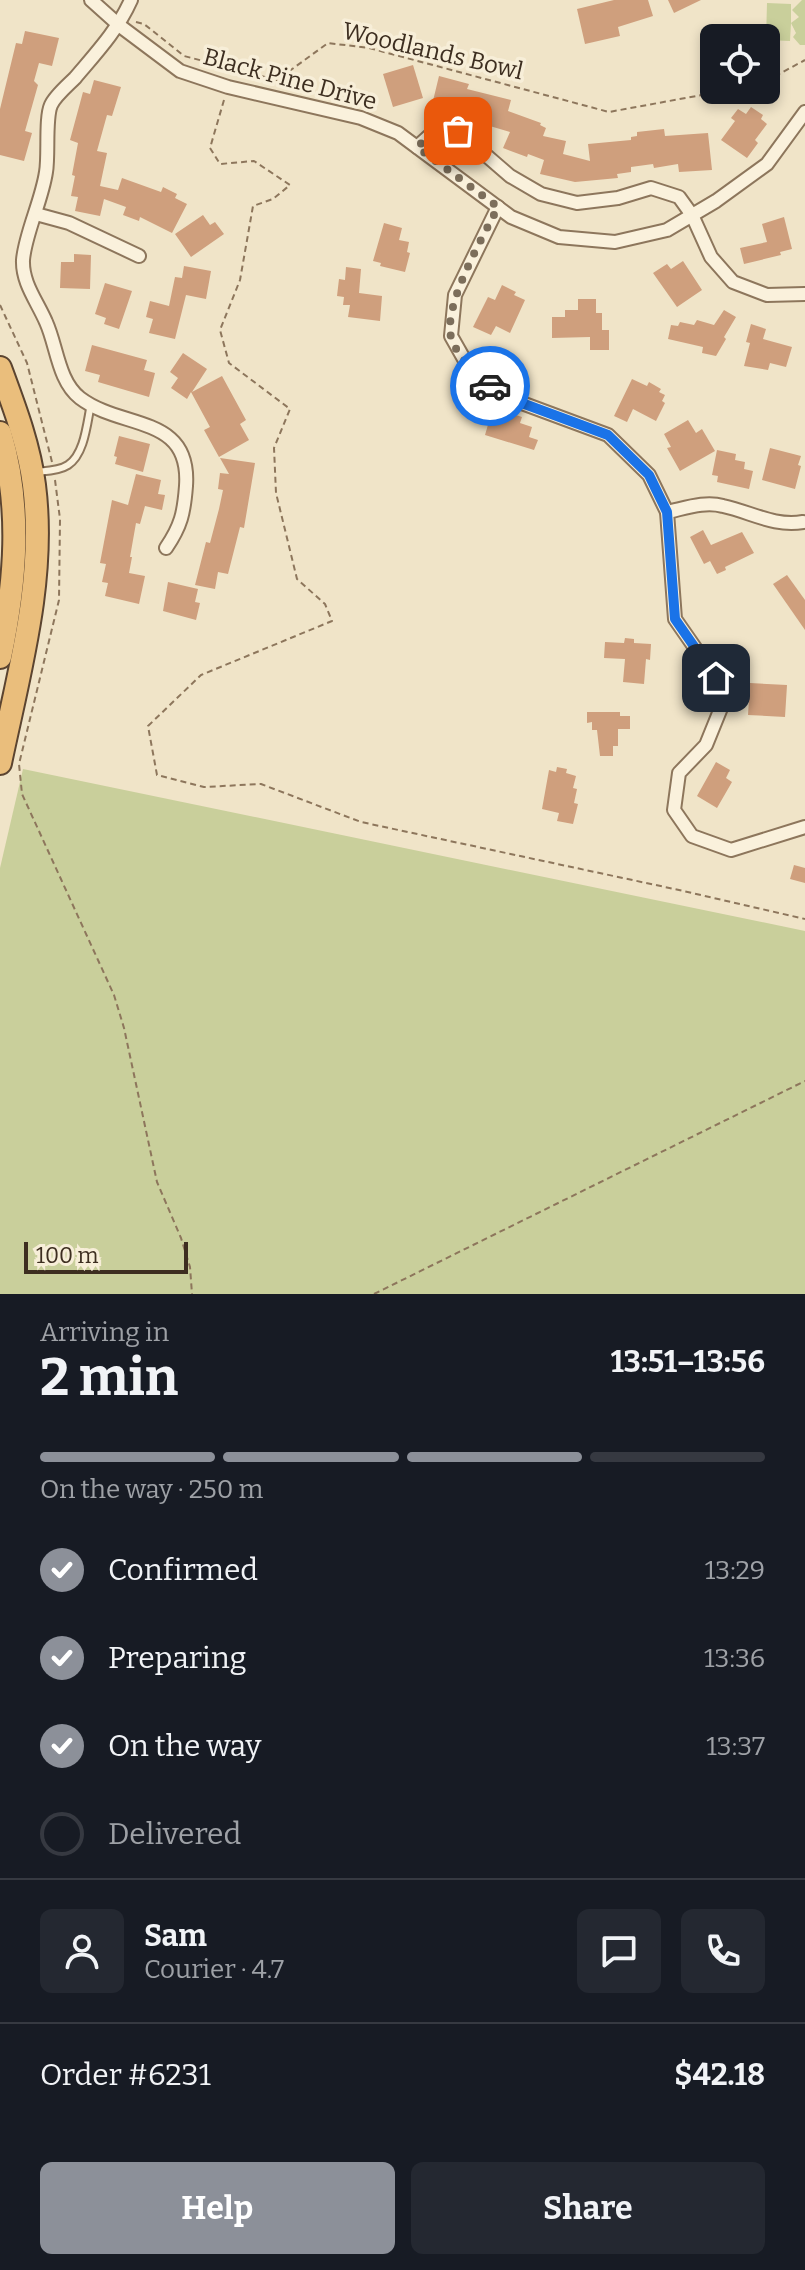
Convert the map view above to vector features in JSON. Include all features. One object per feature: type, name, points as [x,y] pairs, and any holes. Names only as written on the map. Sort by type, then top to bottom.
[{"type":"highway","points":[[0,368],[32,472],[37,551],[33,600],[0,763]]},
{"type":"highway","points":[[0,433],[13,488],[15,550],[9,616],[0,657]]},
{"type":"street","name":"Black Pine Drive","points":[[91,0],[122,21],[180,71],[228,87],[361,118],[398,133],[511,217],[559,237],[615,242],[667,230],[767,164],[805,112]]},
{"type":"street","points":[[131,0],[122,21],[50,106],[46,172],[23,258],[25,279],[47,323],[64,375],[80,398],[155,428],[170,437],[182,450],[187,474],[184,510],[179,528],[166,548]]},
{"type":"street","points":[[417,147],[438,128],[458,131],[510,176],[541,194],[577,203],[618,198],[651,188],[679,197],[692,215],[711,257],[733,282],[767,295],[805,294]]},
{"type":"street","points":[[498,207],[455,295],[451,336],[472,373],[503,396],[608,435],[649,475],[667,512],[675,619],[716,678],[721,708],[706,745],[679,773],[674,810],[692,836],[731,850],[805,827]]},
{"type":"street","points":[[36,214],[69,223],[139,256]]},
{"type":"street","points":[[667,512],[713,504],[757,518],[792,524],[804,522]]},
{"type":"lane","points":[[32,472],[62,467],[74,459],[79,452],[91,404]]},
{"type":"path","name":"Woodlands Bowl","points":[[122,21],[144,24],[184,56],[277,80],[328,43],[369,48],[609,112],[700,95]]},
{"type":"path","points":[[780,73],[805,60]]},
{"type":"path","points":[[228,87],[210,148],[220,164],[254,161],[290,185],[273,199],[253,206],[240,280],[220,330],[229,363],[290,409],[274,448],[276,493],[297,579],[325,604],[332,621],[201,675],[148,726],[157,775],[204,787],[261,784],[361,822],[805,919]]},
{"type":"path","points":[[24,746],[19,764],[22,794],[114,995],[157,1182],[181,1238],[190,1267],[192,1294]]},
{"type":"path","points":[[374,1294],[805,1081]]},
{"type":"green space","points":[[805,0],[805,45],[800,45],[793,37],[796,33],[791,23],[799,17],[792,10]]},
{"type":"green space","points":[[767,3],[791,4],[790,41],[780,41],[780,24],[766,24]]},
{"type":"green space","points":[[23,769],[805,931],[805,1294],[0,1294],[0,868]]},
{"type":"building","points":[[614,0],[648,0],[653,16],[618,27],[620,36],[585,44],[577,9]]},
{"type":"building","points":[[668,0],[701,0],[674,13]]},
{"type":"building","points":[[25,31],[59,38],[52,66],[39,63],[34,81],[38,85],[25,131],[32,133],[24,161],[0,155],[0,109],[16,43],[22,44]]},
{"type":"building","points":[[413,65],[423,98],[393,107],[383,74]]},
{"type":"building","points":[[439,76],[469,84],[467,89],[511,100],[508,111],[541,123],[546,128],[543,136],[566,141],[563,154],[590,161],[588,144],[631,140],[637,132],[664,129],[665,136],[708,133],[712,170],[679,172],[678,164],[654,168],[653,164],[631,167],[631,172],[617,174],[618,178],[575,182],[540,174],[544,160],[503,148],[510,132],[436,110],[437,106],[432,105]]},
{"type":"building","points":[[94,80],[121,87],[112,116],[107,115],[97,151],[107,153],[100,186],[118,190],[122,178],[161,192],[163,187],[177,194],[175,198],[187,204],[172,233],[140,217],[139,221],[123,215],[126,207],[104,199],[100,216],[75,211],[78,197],[71,196],[78,143],[70,140],[83,92],[90,94]]},
{"type":"building","points":[[751,107],[763,115],[761,119],[767,124],[747,158],[721,140],[735,121],[731,118],[738,109],[746,114]]},
{"type":"building","points":[[203,215],[210,225],[215,222],[224,234],[191,257],[175,234]]},
{"type":"building","points":[[784,217],[792,249],[780,252],[781,255],[744,264],[740,248],[767,242],[762,224]]},
{"type":"building","points":[[384,223],[402,228],[399,240],[409,242],[407,252],[410,253],[405,272],[380,266],[381,263],[373,261]]},
{"type":"building","points":[[74,254],[91,255],[90,289],[60,288],[61,262],[74,262]]},
{"type":"building","points":[[683,261],[702,290],[677,307],[653,273],[667,264],[671,269]]},
{"type":"building","points":[[184,266],[211,271],[206,299],[186,295],[175,339],[149,333],[153,319],[146,317],[150,301],[169,306],[175,277],[182,278]]},
{"type":"building","points":[[346,267],[361,269],[359,293],[382,296],[380,321],[348,317],[350,305],[343,305],[344,297],[337,296],[339,279],[345,280]]},
{"type":"building","points":[[105,283],[132,291],[119,329],[104,324],[106,318],[95,314]]},
{"type":"building","points":[[502,285],[525,300],[510,333],[496,326],[491,335],[473,327],[488,297],[495,300]]},
{"type":"building","points":[[578,299],[596,299],[596,313],[602,313],[602,330],[609,330],[609,350],[590,350],[590,337],[552,338],[552,317],[565,317],[565,310],[578,310]]},
{"type":"building","points":[[724,310],[736,317],[716,356],[702,353],[703,347],[668,339],[671,325],[678,326],[680,322],[694,325],[697,320],[714,325]]},
{"type":"building","points":[[751,324],[766,329],[763,339],[792,347],[786,367],[770,363],[768,370],[744,366]]},
{"type":"building","points":[[92,345],[147,360],[144,370],[155,373],[149,397],[98,382],[100,375],[85,371]]},
{"type":"building","points":[[183,353],[207,369],[192,392],[222,376],[246,420],[240,424],[249,440],[219,457],[204,430],[210,427],[191,392],[187,399],[171,388],[178,378],[170,372]]},
{"type":"building","points":[[632,379],[647,386],[649,382],[665,395],[662,401],[665,403],[656,421],[633,409],[627,422],[614,416]]},
{"type":"building","points":[[492,411],[522,417],[520,423],[532,427],[529,437],[538,440],[534,450],[485,435]]},
{"type":"building","points":[[688,420],[696,433],[702,429],[715,451],[680,471],[667,448],[671,447],[664,434]]},
{"type":"building","points":[[119,436],[150,444],[143,472],[115,464]]},
{"type":"building","points":[[770,448],[801,456],[795,489],[762,480]]},
{"type":"building","points":[[717,450],[736,454],[735,460],[745,462],[744,469],[753,471],[749,489],[717,482],[718,476],[712,475]]},
{"type":"building","points":[[220,458],[255,463],[244,528],[240,527],[228,574],[218,572],[215,589],[195,585],[206,542],[210,543],[219,509],[223,490],[218,489],[220,473],[229,474]]},
{"type":"building","points":[[136,474],[161,480],[158,494],[165,495],[162,510],[145,506],[140,524],[136,523],[129,573],[145,576],[139,604],[105,596],[108,583],[102,582],[106,564],[100,563],[112,500],[128,505]]},
{"type":"building","points":[[703,530],[711,545],[742,532],[754,553],[717,574],[710,561],[704,564],[690,537]]},
{"type":"building","points":[[787,575],[805,600],[805,630],[773,584]]},
{"type":"building","points":[[168,582],[198,589],[195,602],[200,603],[196,620],[163,611]]},
{"type":"building","points":[[625,638],[634,639],[634,643],[651,644],[644,684],[623,682],[625,659],[604,658],[605,642],[624,643]]},
{"type":"building","points":[[750,683],[787,685],[785,717],[748,715]]},
{"type":"building","points":[[587,712],[620,712],[620,716],[630,716],[630,729],[618,729],[618,746],[613,746],[613,756],[600,756],[597,730],[592,730],[592,722],[587,723]]},
{"type":"building","points":[[716,762],[730,770],[726,778],[732,782],[717,808],[697,796]]},
{"type":"building","points":[[557,767],[567,769],[566,773],[576,776],[574,803],[578,804],[573,824],[557,821],[559,813],[542,809],[549,770],[556,772]]},
{"type":"building","points":[[794,865],[805,868],[805,883],[790,879]]},
{"type":"way so far","points":[[458,131],[438,128],[417,147],[498,207],[455,295],[451,336],[472,373],[490,386]]},
{"type":"route","points":[[490,386],[503,396],[608,435],[649,475],[667,512],[675,619],[716,678]]}]
